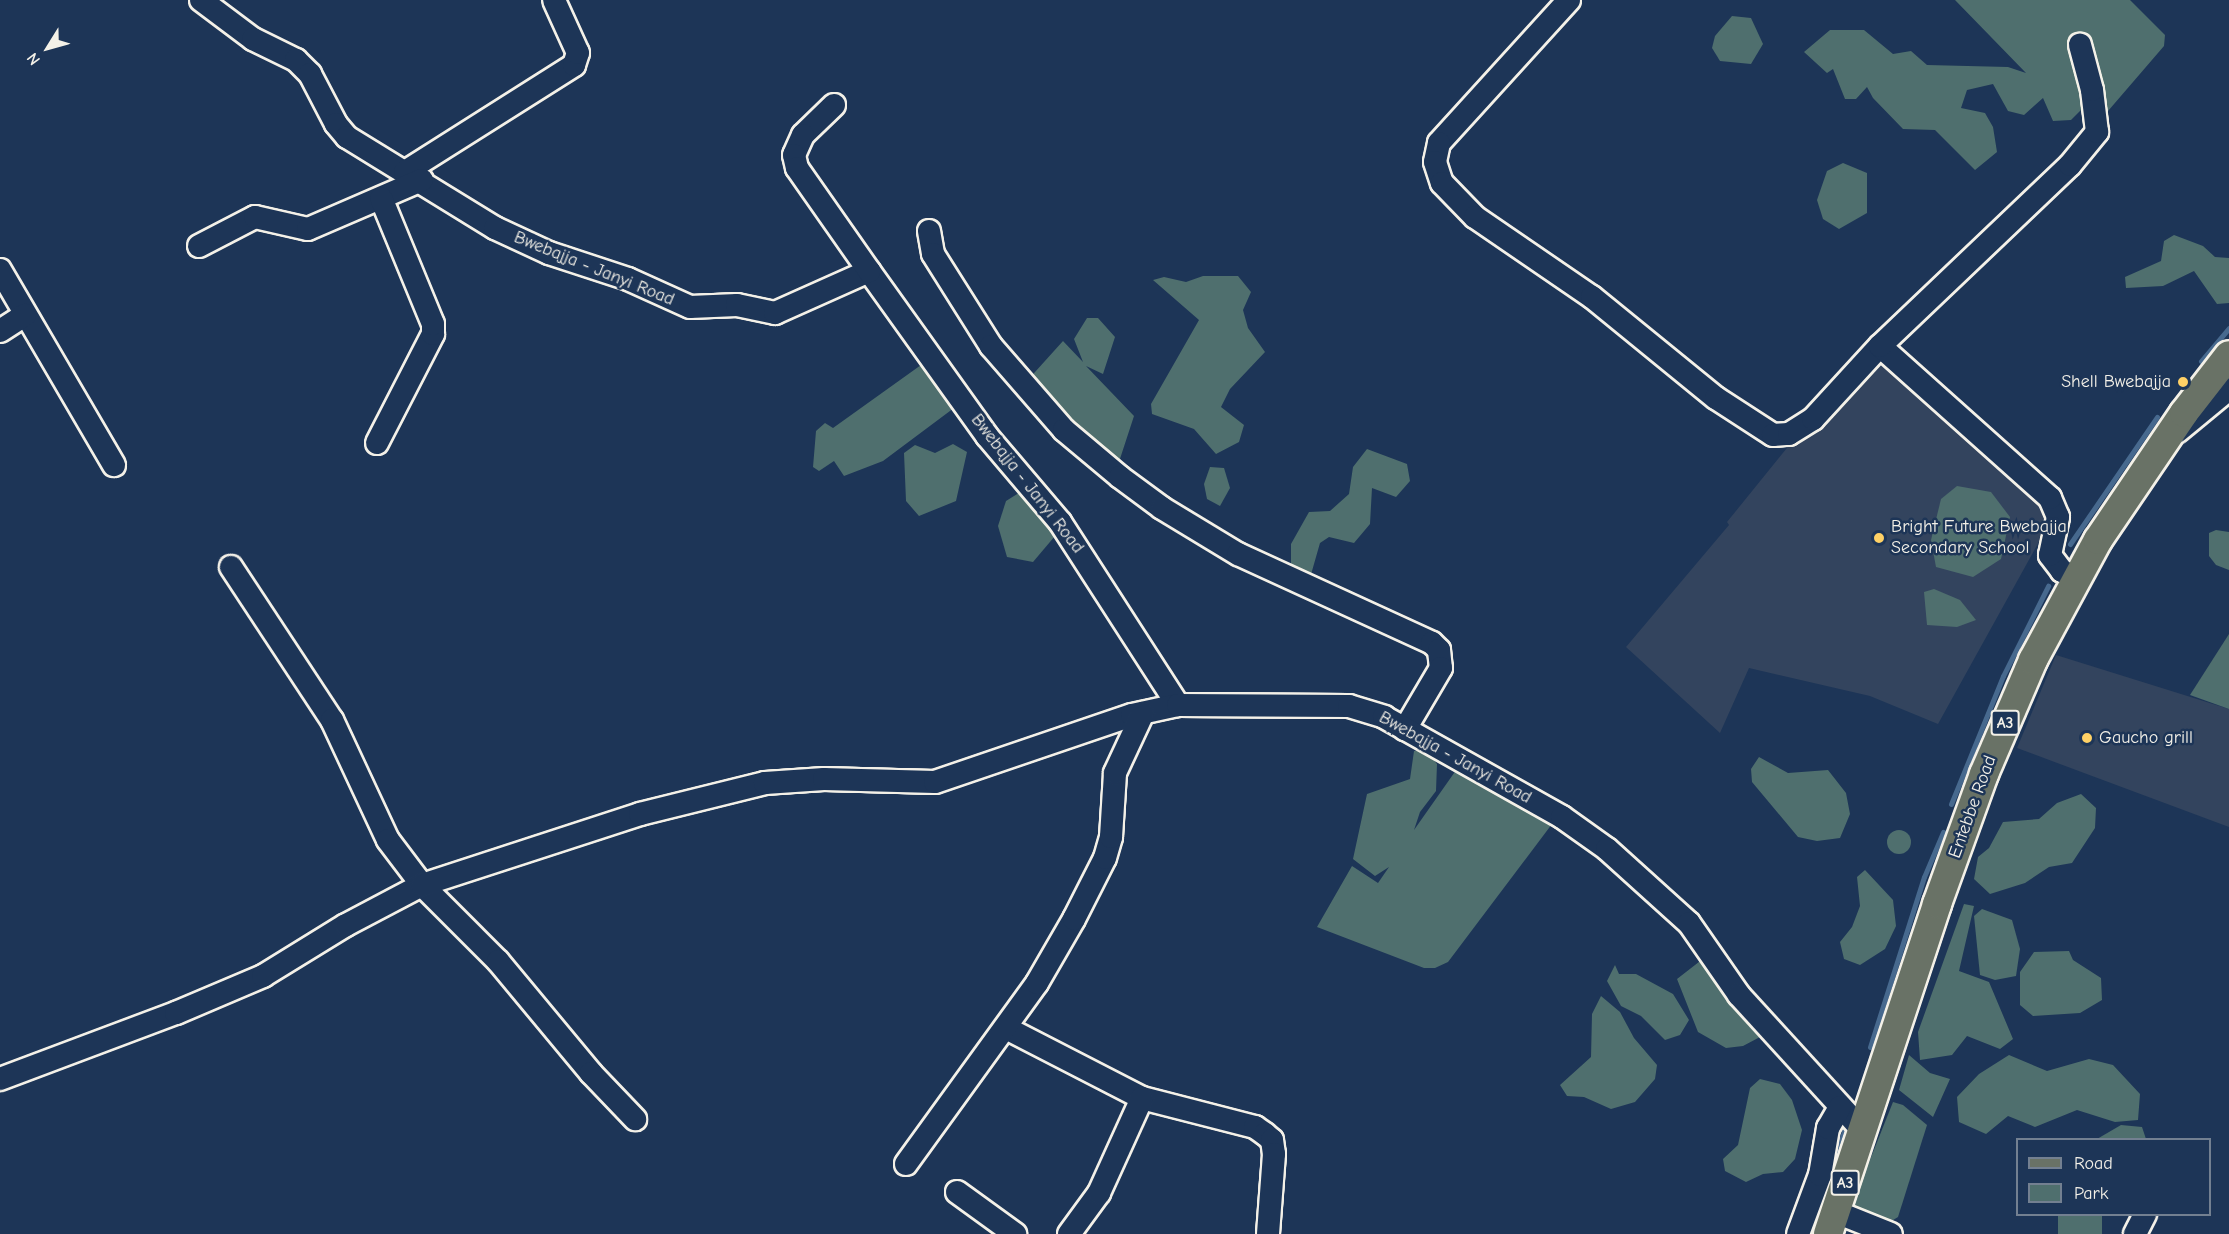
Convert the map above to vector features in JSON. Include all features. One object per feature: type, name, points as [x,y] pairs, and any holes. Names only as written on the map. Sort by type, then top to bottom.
[{"type":"main road","name":"Entebbe Road","points":[[1832,1223],[1984,774],[2033,660],[2076,578],[2162,443],[2229,356]]},
{"type":"street","name":"Bwebajja - Janyi Road","points":[[201,0],[269,49],[302,66],[347,137],[495,228],[549,254],[628,279],[690,307],[737,305],[775,313],[869,271],[987,436],[1060,522],[1178,705],[1349,706],[1367,709],[1562,817],[1636,875],[1689,923],[1739,995],[1863,1131]]},
{"type":"street","points":[[199,246],[255,217],[308,229],[381,198],[574,65],[578,53],[554,0]]},
{"type":"street","points":[[1569,0],[1439,143],[1435,162],[1442,183],[1475,217],[1592,297],[1716,398],[1773,435],[1789,434],[1813,419],[1880,346],[2070,165],[2097,132],[2092,90],[2080,45]]},
{"type":"street","points":[[834,105],[803,135],[794,155],[797,168],[869,271]]},
{"type":"street","points":[[377,443],[433,334],[433,324],[381,198]]},
{"type":"street","points":[[929,231],[933,254],[991,346],[1064,430],[1120,477],[1162,508],[1238,554],[1432,643],[1439,651],[1441,668],[1405,729]]},
{"type":"street","points":[[0,270],[114,465]]},
{"type":"street","points":[[0,331],[25,315]]},
{"type":"street","points":[[1880,346],[2050,498],[2058,517],[2050,555],[2062,571],[2076,578]]},
{"type":"street","points":[[2162,443],[2229,389]]},
{"type":"street","points":[[231,567],[332,720],[376,820],[422,885],[498,961],[591,1073],[635,1119]]},
{"type":"street","points":[[0,1079],[176,1014],[263,976],[346,925],[422,885],[684,802],[765,783],[824,779],[935,782],[1143,713],[1178,705]]},
{"type":"street","points":[[906,1164],[1037,983],[1105,858],[1111,837],[1115,773],[1143,713]]},
{"type":"street","points":[[1006,1028],[1142,1098],[1255,1127],[1272,1140],[1268,1234]]},
{"type":"street","points":[[1069,1234],[1099,1193],[1142,1098]]},
{"type":"street","points":[[1798,1234],[1820,1175],[1828,1128],[1840,1107]]},
{"type":"street","points":[[957,1192],[1015,1234]]},
{"type":"street","points":[[2134,1234],[2144,1216]]},
{"type":"street","points":[[1832,1223],[1891,1234]]},
{"type":"shaded area","name":"Bright Future Bwebajja Secondary School","points":[[1875,355],[2049,506],[2046,529],[1938,724],[1870,696],[1749,668],[1720,733],[1626,647],[1729,525],[1727,522],[1791,443]]},
{"type":"shaded area","points":[[2056,655],[2229,709],[2229,827],[2017,748]]},
{"type":"green space","points":[[1955,0],[2130,0],[2165,35],[2164,46],[2102,118],[2088,103],[2071,120],[2053,121],[2043,98],[2024,115],[2008,111],[1993,84],[1967,90],[1961,108],[1985,113],[1993,127],[1997,152],[1975,170],[1935,130],[1903,129],[1873,98],[1867,87],[1856,99],[1845,99],[1833,69],[1827,73],[1804,52],[1830,30],[1864,30],[1893,54],[1911,51],[1927,65],[2008,67],[2026,73]]},
{"type":"green space","points":[[1732,16],[1751,18],[1763,44],[1751,64],[1720,61],[1712,48],[1715,36]]},
{"type":"green space","points":[[1843,163],[1867,173],[1867,213],[1839,229],[1823,219],[1817,200],[1827,171]]},
{"type":"green space","points":[[2174,235],[2203,246],[2215,257],[2229,258],[2229,303],[2217,304],[2194,271],[2163,286],[2126,288],[2125,277],[2161,261],[2164,241]]},
{"type":"green space","points":[[1203,276],[1238,276],[1251,292],[1243,310],[1248,328],[1265,352],[1230,389],[1221,407],[1244,425],[1239,442],[1216,454],[1194,429],[1152,414],[1151,404],[1199,320],[1153,280],[1164,277],[1186,282]]},
{"type":"green space","points":[[1087,318],[1098,318],[1115,337],[1103,374],[1086,366],[1134,416],[1117,468],[1026,382],[1063,341],[1083,362],[1074,339]]},
{"type":"green space","points":[[928,360],[958,405],[883,461],[844,476],[834,461],[819,471],[813,467],[816,431],[825,423],[833,428]]},
{"type":"green space","points":[[953,444],[967,452],[956,501],[919,516],[906,501],[904,453],[915,445],[935,453]]},
{"type":"green space","points":[[1367,449],[1407,464],[1410,481],[1396,497],[1372,488],[1370,524],[1354,543],[1329,537],[1320,543],[1310,578],[1291,570],[1291,544],[1309,512],[1330,511],[1349,494],[1353,467]]},
{"type":"green space","points":[[1210,467],[1224,468],[1230,488],[1220,506],[1207,499],[1204,484]]},
{"type":"green space","points":[[1957,486],[1991,492],[2010,517],[2001,559],[1973,577],[1936,567],[1931,540],[1941,499]]},
{"type":"green space","points":[[1022,491],[1043,513],[1055,536],[1033,562],[1007,557],[998,526],[1006,501]]},
{"type":"green space","points":[[2216,530],[2229,532],[2229,570],[2216,565],[2209,556],[2209,533]]},
{"type":"green space","points":[[1934,589],[1960,600],[1976,620],[1957,627],[1927,625],[1924,592]]},
{"type":"green space","points":[[2229,634],[2229,709],[2190,695]]},
{"type":"green space","points":[[1426,750],[1437,764],[1436,791],[1420,812],[1414,830],[1459,766],[1555,820],[1448,962],[1435,968],[1424,968],[1317,927],[1352,866],[1378,883],[1389,867],[1375,876],[1353,859],[1367,794],[1410,779],[1414,751]]},
{"type":"green space","points":[[1759,757],[1788,773],[1828,770],[1846,793],[1850,814],[1840,838],[1817,841],[1798,837],[1752,782],[1751,769]]},
{"type":"green space","points":[[2081,794],[2096,808],[2095,828],[2072,863],[2049,867],[2025,883],[1990,894],[1974,879],[1978,857],[1989,848],[2003,822],[2039,819],[2057,803]]},
{"type":"green space","points":[[1899,830],[1904,831],[1910,837],[1910,847],[1904,853],[1899,854],[1894,853],[1888,847],[1887,842],[1888,837],[1894,831]]},
{"type":"green space","points":[[1865,870],[1893,900],[1896,926],[1885,949],[1860,965],[1844,959],[1840,942],[1852,927],[1860,906],[1857,877]]},
{"type":"green space","points":[[1964,904],[1974,906],[1959,971],[1989,982],[2013,1039],[2000,1049],[1967,1036],[1952,1055],[1920,1060],[1918,1032]]},
{"type":"green space","points":[[1982,909],[2012,920],[2020,949],[2016,976],[1995,980],[1980,975],[1974,916]]},
{"type":"green space","points":[[2069,951],[2073,960],[2101,978],[2102,1000],[2080,1013],[2033,1016],[2020,1005],[2020,972],[2034,952]]},
{"type":"green space","points":[[1704,958],[1714,963],[1714,979],[1764,1030],[1760,1037],[1743,1046],[1726,1048],[1698,1032],[1677,979]]},
{"type":"green space","points":[[1615,965],[1619,974],[1636,974],[1673,994],[1689,1020],[1680,1035],[1665,1040],[1641,1016],[1621,1006],[1607,981]]},
{"type":"green space","points":[[1601,996],[1620,1012],[1634,1038],[1657,1065],[1655,1079],[1635,1102],[1611,1109],[1584,1097],[1567,1096],[1560,1085],[1591,1057],[1592,1014]]},
{"type":"green space","points":[[1909,1055],[1930,1073],[1950,1079],[1933,1117],[1899,1090]]},
{"type":"green space","points":[[2009,1055],[2047,1071],[2089,1059],[2113,1065],[2140,1094],[2138,1120],[2115,1122],[2077,1110],[2035,1127],[2008,1116],[1986,1134],[1959,1122],[1957,1097],[1979,1074]]},
{"type":"green space","points":[[1760,1079],[1780,1084],[1792,1100],[1802,1130],[1795,1159],[1783,1172],[1763,1174],[1746,1182],[1725,1171],[1723,1159],[1738,1145],[1750,1088]]},
{"type":"green space","points":[[1893,1102],[1903,1105],[1927,1125],[1898,1217],[1885,1225],[1856,1217],[1854,1200]]},
{"type":"green space","points":[[2121,1125],[2142,1127],[2146,1138],[2099,1138]]},
{"type":"green space","points":[[2058,1216],[2102,1216],[2102,1234],[2058,1234]]},
{"type":"waterway","points":[[2201,361],[2229,328]]},
{"type":"waterway","points":[[2070,544],[2157,417]]},
{"type":"waterway","points":[[1951,804],[2003,676],[2048,586]]},
{"type":"waterway","points":[[1870,1047],[1924,877],[1943,832]]},
{"type":"waterway","points":[[1831,1170],[1847,1123]]},
{"type":"place","name":"Shell Bwebajja","points":[[2183,382]]},
{"type":"place","name":"Bright Future Bwebajja Secondary School","points":[[1879,538]]},
{"type":"place","name":"Gaucho grill","points":[[2087,738]]}]
